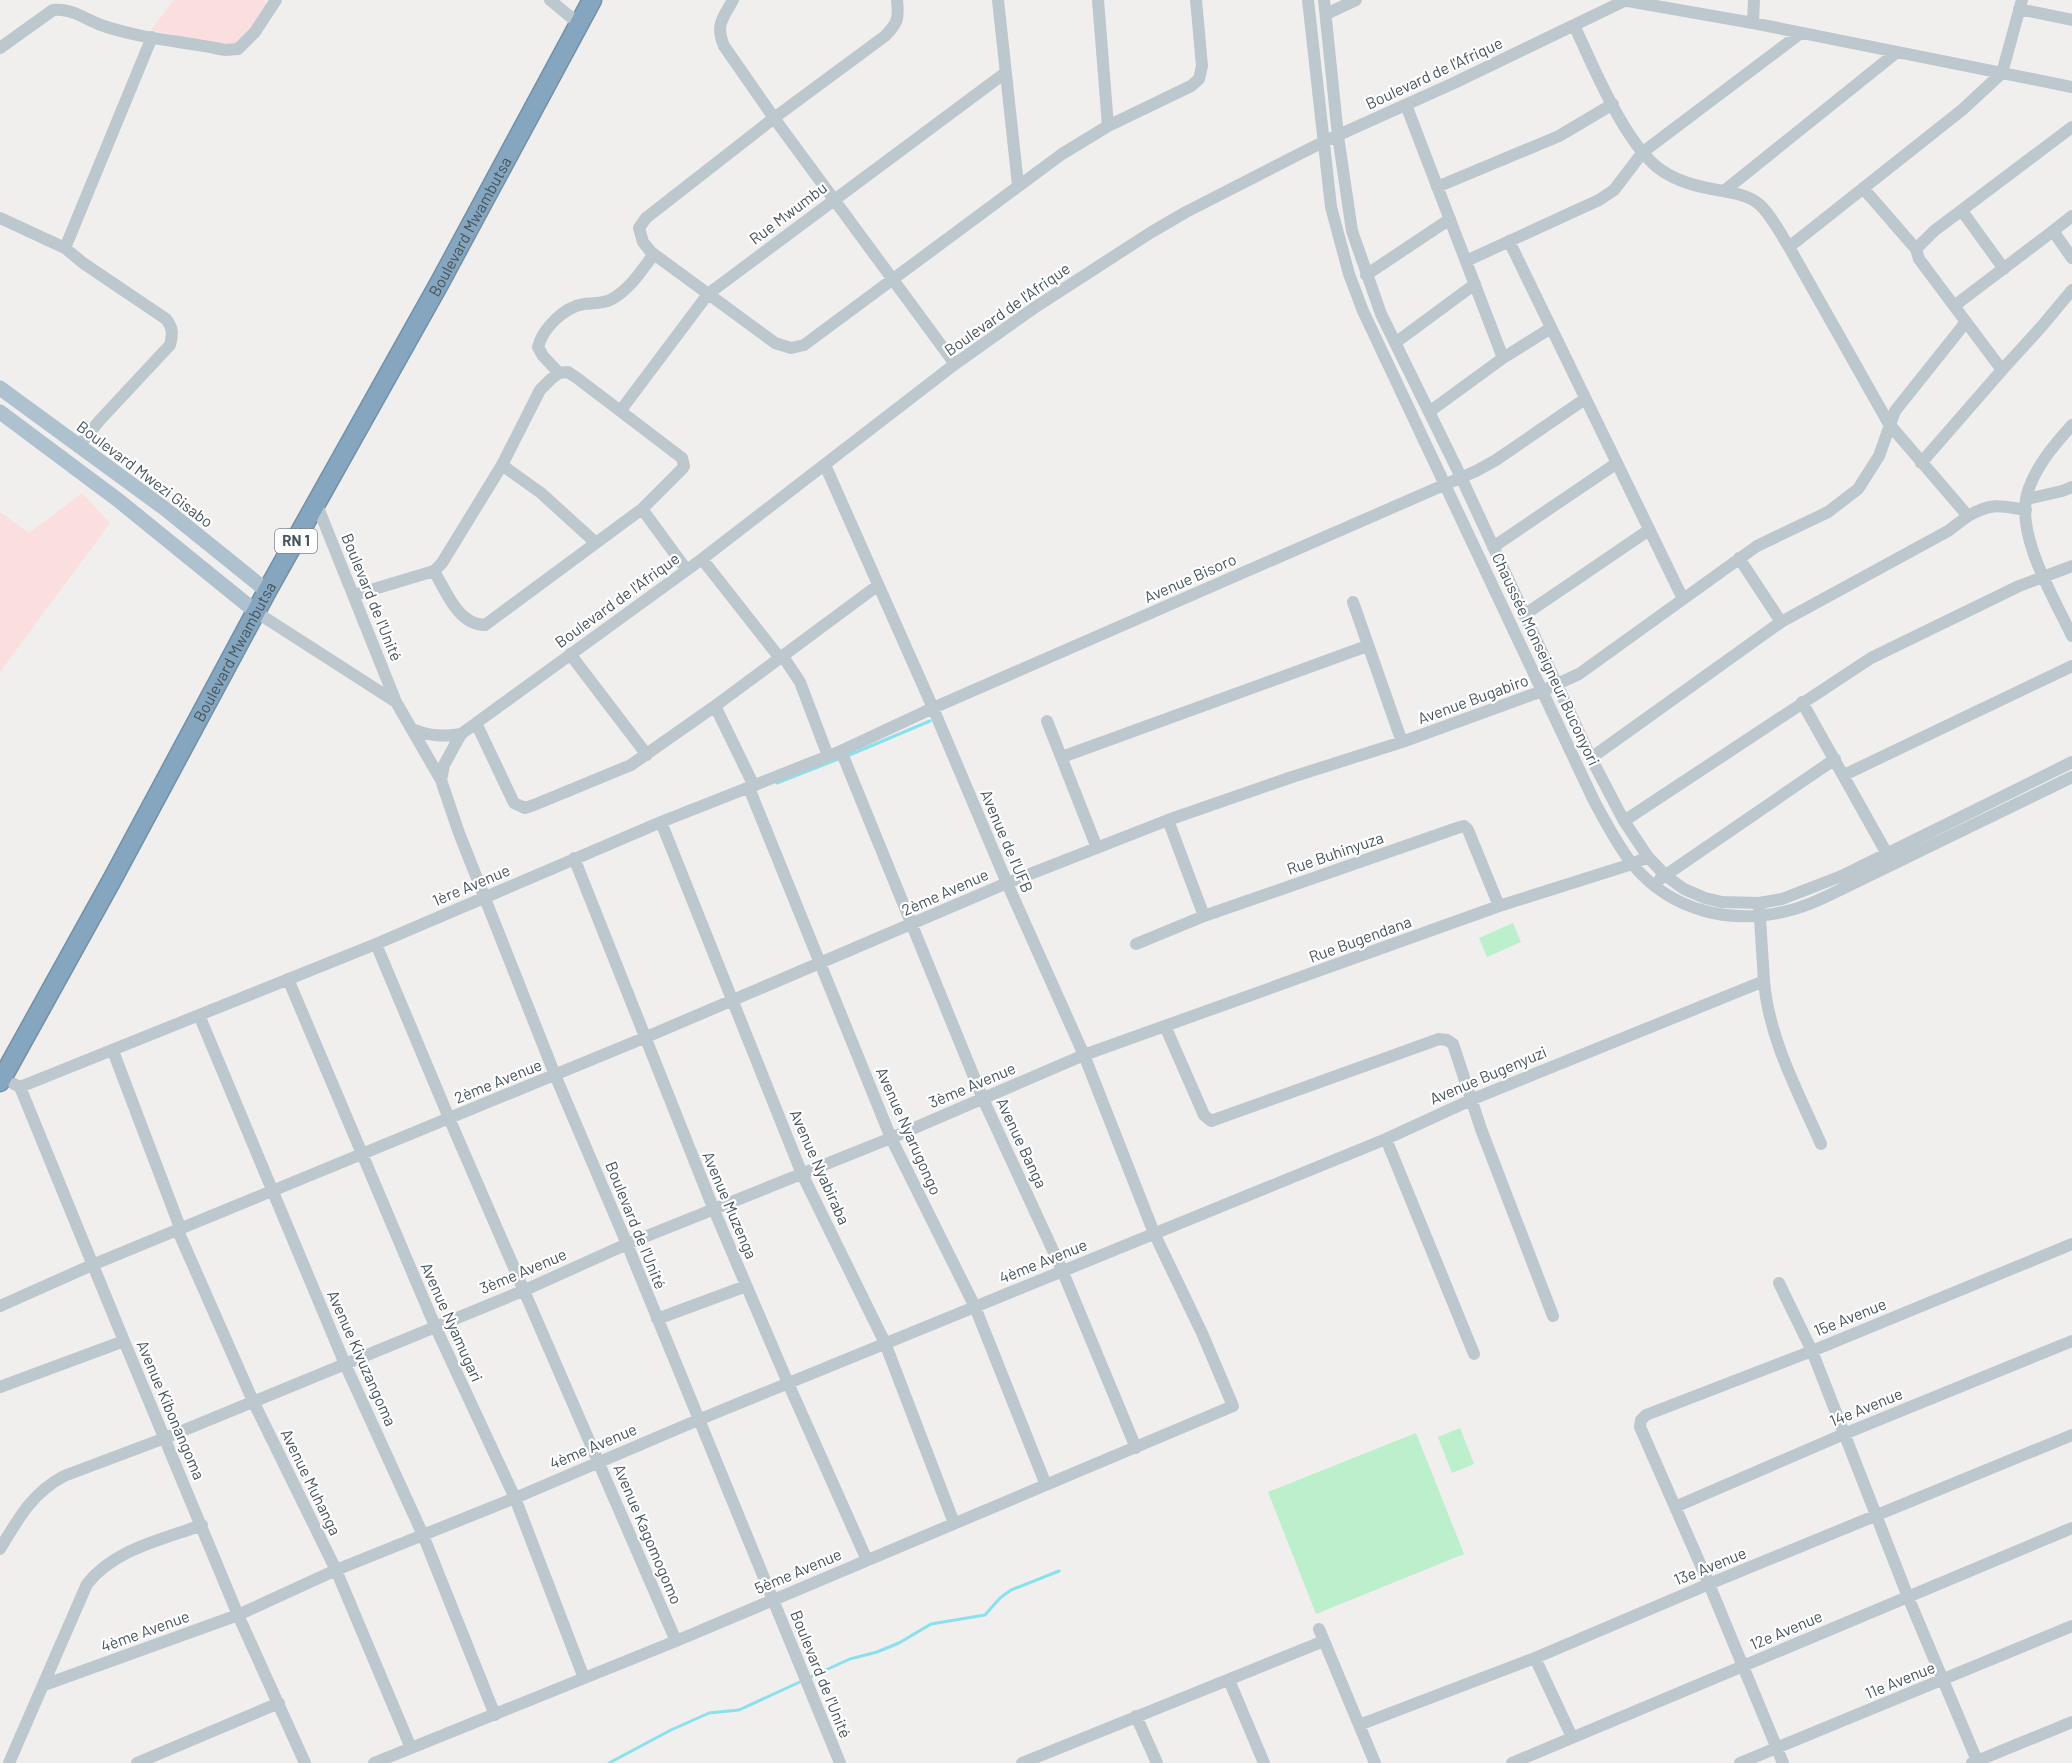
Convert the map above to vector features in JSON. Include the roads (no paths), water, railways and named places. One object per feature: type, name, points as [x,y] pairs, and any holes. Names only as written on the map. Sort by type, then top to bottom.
[{"type":"highway","name":"Boulevard Mwambutsa","points":[[1,1080],[592,0]]},
{"type":"main road","name":"Boulevard Mwezi Gisabo","points":[[0,388],[164,508],[267,591]]},
{"type":"main road","points":[[0,412],[118,500],[256,612]]},
{"type":"street","points":[[0,48],[53,10],[63,9],[99,25],[225,50],[238,49],[255,32],[276,0]]},
{"type":"street","points":[[550,0],[579,24]]},
{"type":"street","points":[[733,0],[720,24],[719,35],[724,46],[774,118],[955,364]]},
{"type":"street","points":[[897,0],[896,24],[885,36],[774,118],[646,218],[639,228],[643,242],[654,254],[775,343],[791,348],[804,345],[1018,185],[1108,126],[1191,86],[1198,79],[1202,66],[1196,0]]},
{"type":"street","points":[[998,0],[1018,185]]},
{"type":"street","points":[[1098,0],[1108,126]]},
{"type":"street","name":"Chaussée Monseigneur Buconyori","points":[[1308,0],[1331,207],[1348,274],[1363,311],[1595,803],[1632,864],[1652,885],[1673,899],[1695,909],[1717,915],[1760,916],[1788,911],[1818,900],[2072,762]]},
{"type":"street","name":"Chaussée Monseigneur Buconyori","points":[[1324,0],[1338,136],[1352,231],[1366,275],[1395,343],[1461,477],[1591,758],[1624,821],[1648,857],[1666,876],[1684,889],[1705,898],[1740,903],[1760,903],[1782,899],[1890,859],[2072,777]]},
{"type":"street","points":[[1326,14],[1356,0]]},
{"type":"street","points":[[1624,0],[1753,22],[2072,87]]},
{"type":"street","name":"Boulevard de l'Afrique","points":[[441,780],[444,765],[461,734],[702,558],[955,364],[1034,308],[1150,233],[1203,203],[1323,142],[1406,105],[1624,0]]},
{"type":"street","points":[[1753,22],[1754,0]]},
{"type":"street","points":[[1789,247],[1962,110],[2002,73],[2021,5],[2072,20]]},
{"type":"street","points":[[1574,25],[1623,125],[1658,168],[1698,186],[1724,190],[1759,204],[1789,247],[1889,424],[1968,516]]},
{"type":"street","points":[[1466,261],[1599,200],[1614,190],[1643,152],[1801,33]]},
{"type":"street","points":[[65,248],[152,37]]},
{"type":"street","points":[[1724,190],[1897,52]]},
{"type":"street","name":"Rue Mwumbu","points":[[621,410],[708,294],[1005,73]]},
{"type":"street","points":[[1437,187],[1559,136],[1613,104]]},
{"type":"street","points":[[1406,105],[1503,358]]},
{"type":"street","points":[[1916,249],[1922,241],[2072,127]]},
{"type":"street","points":[[1863,188],[1916,249],[1919,259],[2002,370]]},
{"type":"street","points":[[1962,211],[2004,269]]},
{"type":"street","points":[[1954,306],[2072,216]]},
{"type":"street","points":[[0,218],[65,248],[83,263],[166,319],[172,327],[173,336],[170,345],[78,447]]},
{"type":"street","points":[[1366,275],[1450,219]]},
{"type":"street","points":[[2053,231],[2072,258]]},
{"type":"street","points":[[1509,241],[1683,599]]},
{"type":"street","points":[[559,373],[538,347],[541,335],[550,324],[574,307],[609,301],[622,293],[654,254]]},
{"type":"street","points":[[1395,343],[1475,284]]},
{"type":"street","points":[[1921,463],[2072,290]]},
{"type":"street","name":"Avenue Bugabiro","points":[[1007,883],[1168,820],[1402,742],[1542,691],[1579,674],[1739,558],[1778,534],[1828,512],[1858,489],[1879,456],[1889,424],[1903,399],[1966,322]]},
{"type":"street","points":[[1429,412],[1503,358],[1551,328]]},
{"type":"street","points":[[354,595],[434,571],[447,555],[502,465],[540,390],[559,373],[568,372],[680,454],[684,462],[683,468],[642,509],[486,625],[476,625],[457,611],[434,571]]},
{"type":"street","name":"Avenue Bisoro","points":[[933,708],[1497,460],[1586,399]]},
{"type":"street","points":[[2072,425],[2043,460],[2034,478],[2026,504],[2030,545],[2072,636]]},
{"type":"street","points":[[1493,548],[1617,463]]},
{"type":"street","points":[[502,465],[541,493],[596,543]]},
{"type":"street","name":"Avenue de l'UFB","points":[[825,465],[1084,1055],[1154,1233],[1202,1333],[1233,1406]]},
{"type":"street","points":[[1591,758],[1781,622],[1948,531],[1980,509],[1992,505],[2026,504],[2072,487]]},
{"type":"street","name":"Boulevard de l'Unité","points":[[317,505],[396,702],[441,780],[459,832],[555,1076],[627,1244],[840,1763]]},
{"type":"street","points":[[642,509],[686,569]]},
{"type":"street","points":[[1524,615],[1649,530]]},
{"type":"street","points":[[702,558],[800,682],[828,756]]},
{"type":"street","points":[[1739,558],[1781,622]]},
{"type":"street","points":[[1624,821],[1862,663],[2019,586],[2072,566]]},
{"type":"street","points":[[476,723],[514,803],[518,806],[534,806],[616,772],[647,754],[877,586]]},
{"type":"street","points":[[1353,602],[1402,742]]},
{"type":"street","name":"Boulevard de l'Unité","points":[[256,612],[396,702]]},
{"type":"street","points":[[1062,757],[1367,646]]},
{"type":"street","points":[[570,654],[647,754]]},
{"type":"street","points":[[1844,776],[2072,666]]},
{"type":"street","points":[[1802,702],[1890,859]]},
{"type":"street","name":"Avenue Nyarugongo","points":[[715,706],[752,787],[891,1138],[975,1307],[1046,1485]]},
{"type":"street","name":"1ère Avenue","points":[[20,1087],[376,944],[574,858],[841,751],[933,708]]},
{"type":"street","points":[[1047,721],[1097,848]]},
{"type":"street","points":[[412,729],[435,736],[461,734]]},
{"type":"street","name":"Avenue Banga","points":[[841,751],[983,1099],[1062,1270],[1136,1448]]},
{"type":"street","points":[[1652,885],[1835,759]]},
{"type":"street","points":[[1168,820],[1204,915]]},
{"type":"street","name":"Avenue Nyabiraba","points":[[661,822],[802,1174],[885,1343],[954,1523]]},
{"type":"street","name":"Rue Buhinyuza","points":[[1136,944],[1204,915],[1464,826],[1468,830],[1499,906]]},
{"type":"street","name":"Rue Bugendana","points":[[1084,1055],[1499,906],[1648,857]]},
{"type":"street","name":"Avenue Muzenga","points":[[574,858],[714,1210],[867,1560]]},
{"type":"street","name":"2ème Avenue","points":[[0,1306],[92,1265],[555,1076],[1007,883]]},
{"type":"street","points":[[1760,903],[1766,1004],[1779,1048],[1821,1144]]},
{"type":"street","name":"Avenue Kagomogomo","points":[[376,944],[676,1641]]},
{"type":"street","name":"Avenue Nyamugari","points":[[288,979],[435,1326],[515,1498],[584,1678]]},
{"type":"street","name":"Avenue Bugenyuzi","points":[[1154,1233],[1386,1139],[1473,1099],[1764,981]]},
{"type":"street","name":"Avenue Kivuzangoma","points":[[198,1015],[345,1364],[423,1534],[495,1715]]},
{"type":"street","points":[[1165,1026],[1204,1114],[1211,1121],[1439,1039],[1453,1044],[1481,1129],[1553,1316]]},
{"type":"street","name":"Avenue Muhanga","points":[[113,1051],[179,1231],[253,1401],[336,1570],[411,1748]]},
{"type":"street","name":"3ème Avenue","points":[[0,1549],[34,1497],[52,1482],[64,1476],[165,1438],[525,1290],[627,1244],[891,1138],[1084,1055]]},
{"type":"street","points":[[1,1080],[20,1087]]},
{"type":"street","name":"Avenue Kibonangoma","points":[[20,1087],[238,1615],[305,1763]]},
{"type":"street","points":[[1386,1139],[1474,1354]]},
{"type":"street","name":"4ème Avenue","points":[[44,1685],[238,1615],[336,1570],[1154,1233]]},
{"type":"street","name":"15e Avenue","points":[[1675,1507],[1640,1427],[1641,1420],[1646,1415],[1812,1351],[2072,1244]]},
{"type":"street","points":[[1779,1283],[1812,1351],[1908,1597],[1976,1762],[2072,1722]]},
{"type":"street","points":[[657,1319],[746,1286]]},
{"type":"street","points":[[0,1387],[124,1341]]},
{"type":"street","name":"14e Avenue","points":[[1675,1507],[1844,1434],[2072,1341]]},
{"type":"street","name":"5ème Avenue","points":[[374,1763],[676,1641],[1233,1406]]},
{"type":"street","name":"13e Avenue","points":[[1359,1725],[1535,1658],[2072,1435]]},
{"type":"street","points":[[1675,1507],[1783,1763]]},
{"type":"street","points":[[9,1763],[87,1584],[95,1574],[123,1553],[202,1525]]},
{"type":"street","name":"12e Avenue","points":[[1512,1763],[2072,1528]]},
{"type":"street","name":"11e Avenue","points":[[1740,1763],[2072,1626]]},
{"type":"street","points":[[1318,1629],[1375,1763]]},
{"type":"street","points":[[1022,1763],[1052,1757],[1136,1716],[1324,1641]]},
{"type":"street","points":[[1535,1658],[1572,1737]]},
{"type":"street","points":[[1229,1680],[1264,1763]]},
{"type":"street","points":[[137,1763],[279,1703]]},
{"type":"street","points":[[1136,1716],[1157,1763]]},
{"type":"waterway","points":[[847,756],[930,721]]},
{"type":"waterway","points":[[777,783],[841,758]]},
{"type":"waterway","points":[[808,1678],[850,1659],[899,1643],[931,1624],[985,1615],[1000,1598],[1011,1590],[1059,1571]]},
{"type":"waterway","points":[[609,1763],[709,1713],[739,1710],[802,1681]]}]
